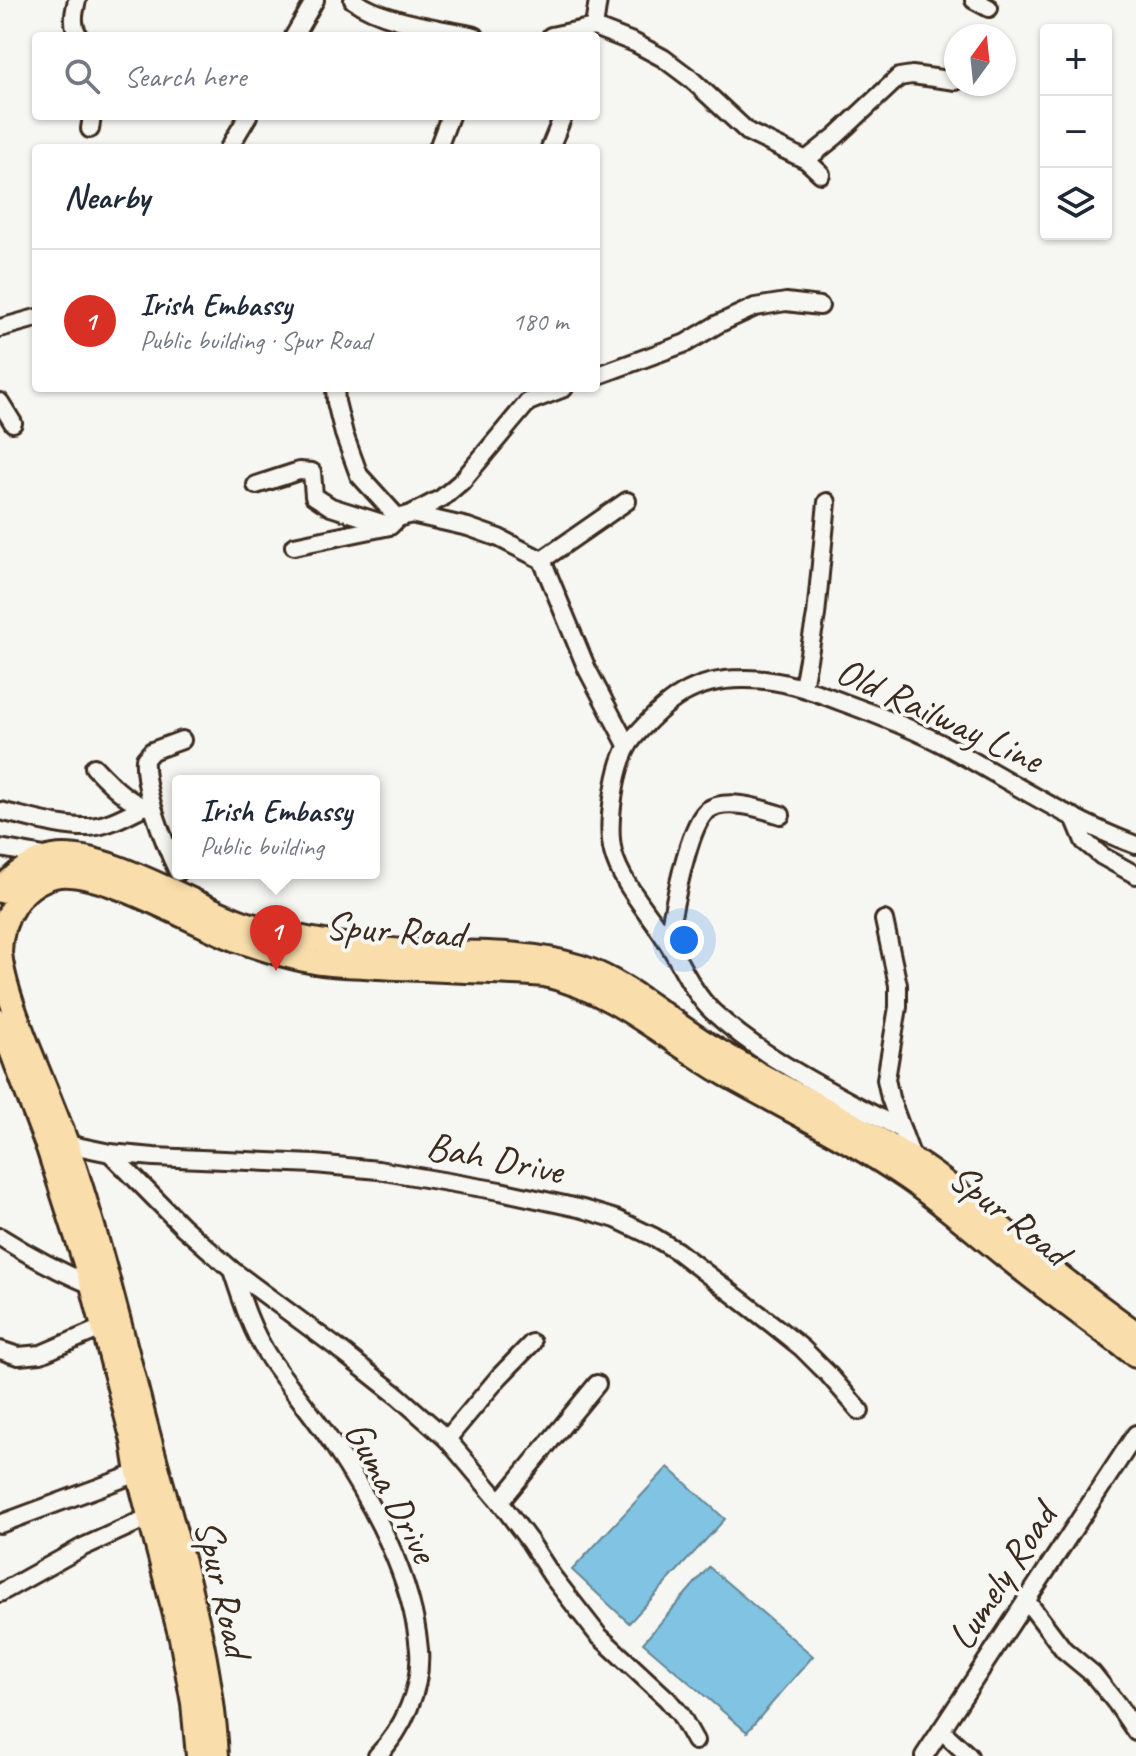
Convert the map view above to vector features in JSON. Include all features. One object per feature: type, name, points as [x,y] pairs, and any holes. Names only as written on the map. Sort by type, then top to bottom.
[{"type":"main road","points":[[1,886],[22,870],[52,857]]},
{"type":"main road","name":"Spur Road","points":[[52,857],[73,857],[117,868],[255,926],[294,937],[346,946],[524,964],[545,975],[569,980],[597,992],[725,1073],[897,1172],[964,1220],[1136,1356]]},
{"type":"main road","name":"Spur Road","points":[[217,1756],[211,1696],[191,1636],[102,1285],[31,1077],[5,977],[0,951],[2,929],[11,908],[24,892],[38,882],[56,876],[76,875],[101,881],[232,938],[321,963],[524,964],[554,959],[586,969],[622,987],[697,1039],[913,1160],[1136,1333]]},
{"type":"main road","name":"Spur Road","points":[[0,1021],[31,1077]]},
{"type":"main road","name":"Spur Road","points":[[141,1439],[138,1473],[160,1513]]},
{"type":"main road","name":"Spur Road","points":[[191,1636],[198,1756]]},
{"type":"street","points":[[76,32],[73,18],[77,0]]},
{"type":"street","points":[[296,32],[315,0]]},
{"type":"street","points":[[353,0],[383,15],[457,32]]},
{"type":"street","points":[[594,27],[598,0]]},
{"type":"street","points":[[570,32],[594,27],[663,58],[691,79],[748,132],[806,160],[821,174]]},
{"type":"street","points":[[806,160],[899,77],[912,75],[944,79]]},
{"type":"street","points":[[231,144],[246,120]]},
{"type":"street","points":[[440,144],[448,120]]},
{"type":"street","points":[[552,144],[561,120]]},
{"type":"street","points":[[600,375],[686,343],[755,307],[786,302],[820,306]]},
{"type":"street","points":[[1,327],[32,319]]},
{"type":"street","points":[[335,392],[344,434],[359,475],[400,519]]},
{"type":"street","points":[[294,546],[400,519],[442,498],[462,481],[527,395]]},
{"type":"street","points":[[0,402],[13,423]]},
{"type":"street","points":[[256,485],[299,471],[312,472],[314,496],[331,507],[468,527],[499,538],[542,560],[587,669],[627,745]]},
{"type":"street","points":[[542,560],[627,501]]},
{"type":"street","points":[[803,687],[816,615],[827,502]]},
{"type":"street","name":"Old Railway Line","points":[[902,1130],[785,1065],[739,1033],[710,1009],[690,982],[667,941],[626,882],[613,853],[610,814],[616,778],[627,745],[657,712],[686,692],[713,681],[745,679],[803,687],[922,734],[1095,829],[1136,845]]},
{"type":"street","points":[[172,860],[148,807],[144,769],[145,759],[152,751],[182,740]]},
{"type":"street","points":[[94,767],[109,782],[148,807]]},
{"type":"street","points":[[667,941],[687,853],[707,810],[724,804],[744,805],[781,815]]},
{"type":"street","points":[[0,811],[91,827],[148,807]]},
{"type":"street","points":[[1074,817],[1084,841],[1102,856],[1136,875]]},
{"type":"street","points":[[0,848],[52,857]]},
{"type":"street","points":[[181,879],[190,900]]},
{"type":"street","points":[[884,920],[898,985],[898,1007],[886,1079],[913,1160]]},
{"type":"street","name":"Bah Drive","points":[[57,1146],[154,1157],[378,1170],[542,1200],[616,1219],[677,1251],[772,1324],[802,1348],[860,1411]]},
{"type":"street","points":[[110,1153],[182,1226],[232,1270],[336,1347],[447,1439],[500,1502],[598,1635],[667,1699],[680,1714],[695,1741]]},
{"type":"street","points":[[0,1237],[59,1271],[102,1285]]},
{"type":"street","name":"Guma Drive","points":[[232,1270],[245,1312],[269,1357],[332,1443],[378,1521],[406,1590],[419,1652],[417,1677],[401,1724],[377,1756]]},
{"type":"street","points":[[0,1350],[18,1356],[41,1354],[111,1324]]},
{"type":"street","points":[[447,1439],[532,1343]]},
{"type":"street","points":[[500,1502],[597,1384]]},
{"type":"street","name":"Lumely Road","points":[[924,1756],[1136,1434]]},
{"type":"street","points":[[0,1524],[138,1473]]},
{"type":"street","points":[[0,1593],[83,1547],[160,1513]]},
{"type":"street","points":[[1026,1600],[1064,1650],[1093,1674],[1136,1732]]},
{"type":"street","points":[[941,1730],[969,1756]]},
{"type":"water","points":[[668,1467],[725,1519],[629,1623],[572,1570]]},
{"type":"water","points":[[709,1567],[813,1656],[747,1732],[643,1643]]},
{"type":"place","name":"Irish Embassy","points":[[276,971]]}]
